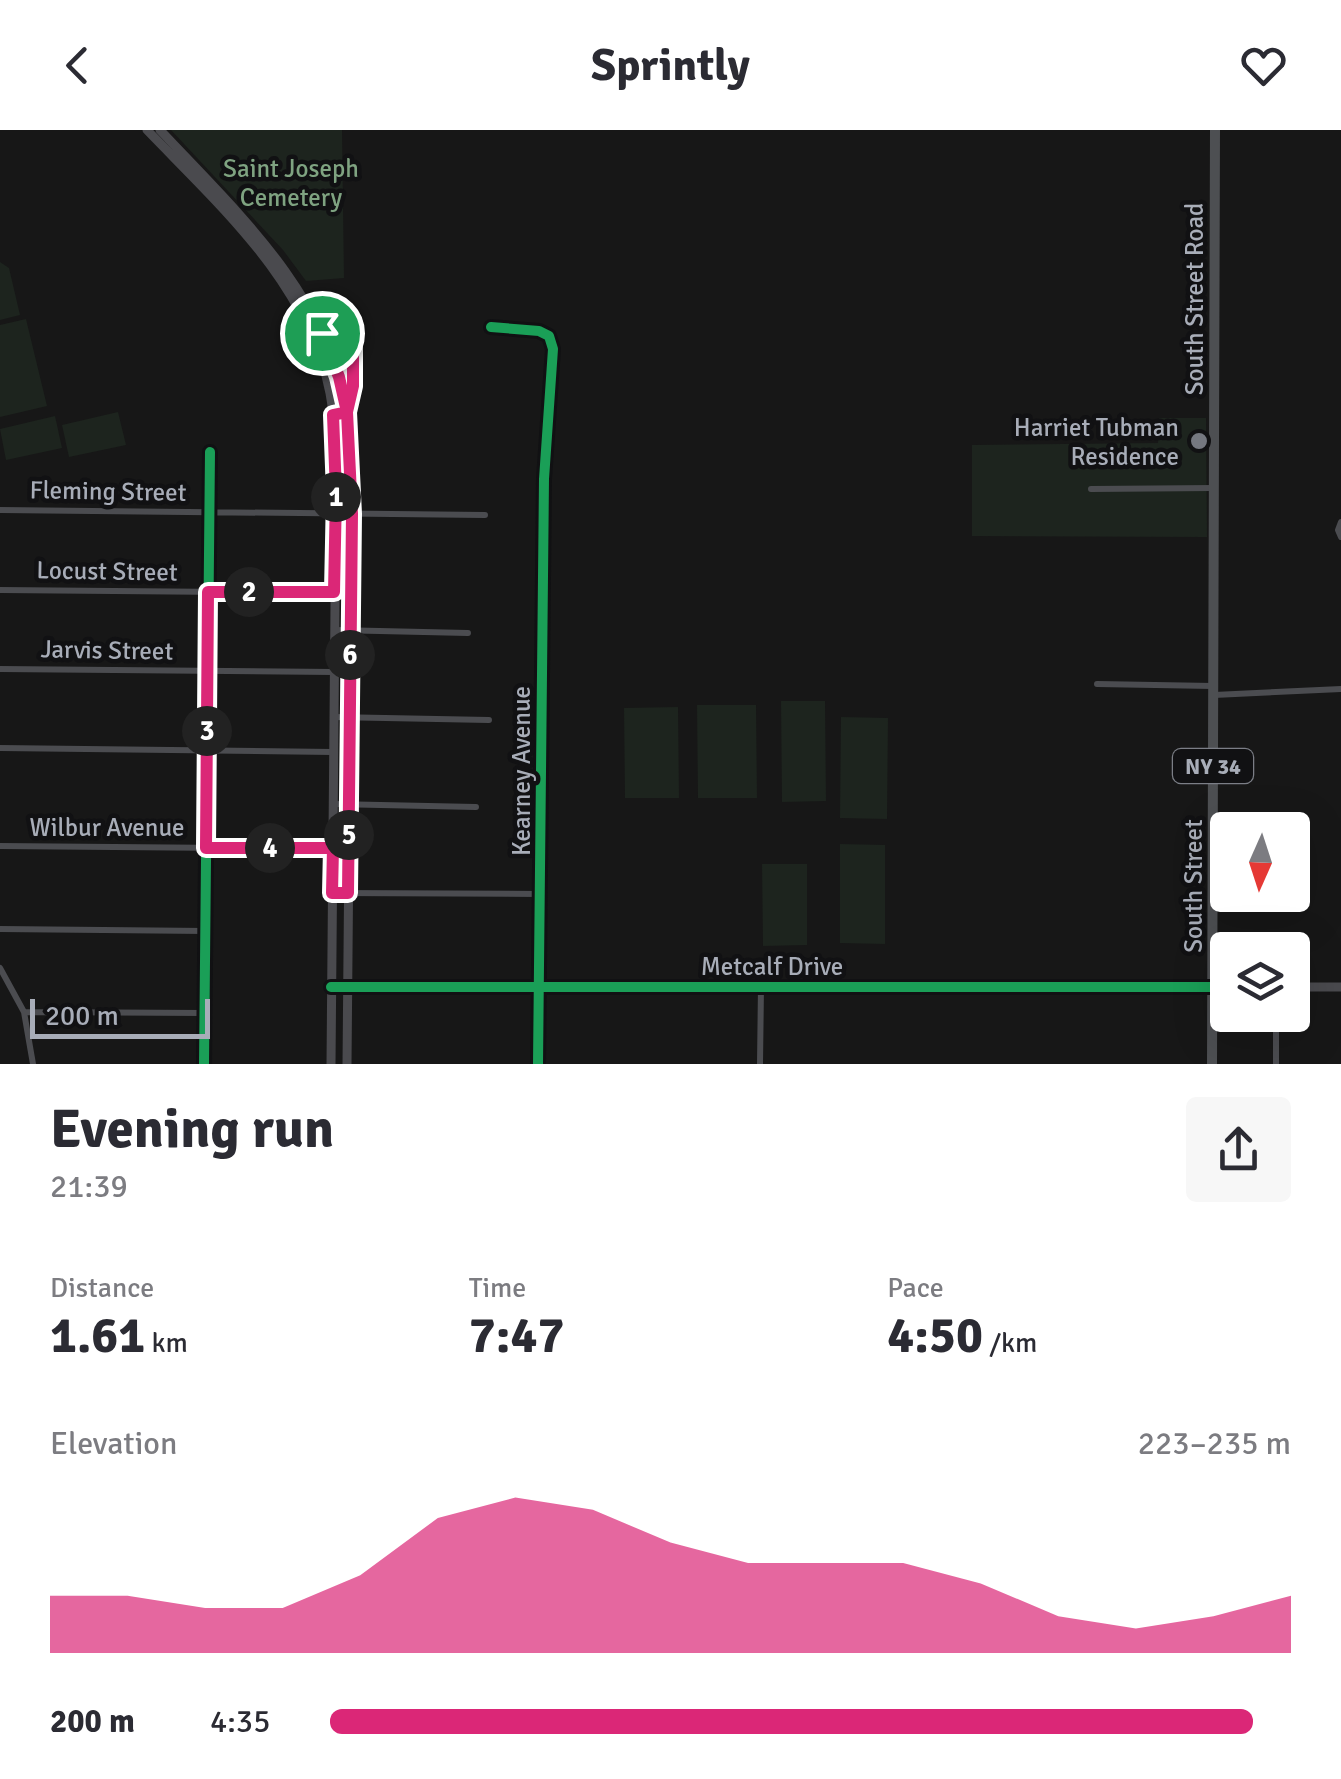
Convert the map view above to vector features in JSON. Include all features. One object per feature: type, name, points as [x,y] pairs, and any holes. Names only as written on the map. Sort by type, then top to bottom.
[{"type":"main road","points":[[147,130],[282,278],[312,336],[327,381],[333,415],[336,513],[331,1064]]},
{"type":"main road","points":[[160,130],[278,258],[304,296],[339,377],[347,412],[352,514],[346,1064]]},
{"type":"main road","name":"South Street Road","points":[[1213,468],[1215,130]]},
{"type":"main road","name":"South Street","points":[[1212,932],[1213,468]]},
{"type":"main road","name":"Metcalf Drive","points":[[332,987],[1210,987]]},
{"type":"main road","points":[[1310,987],[1341,987]]},
{"type":"main road","name":"South Street","points":[[1212,1032],[1212,1064]]},
{"type":"street","points":[[322,333],[346,330],[353,324],[353,386],[347,412],[333,415]]},
{"type":"street","name":"Kearney Avenue","points":[[491,326],[539,331],[549,336],[553,348],[544,479],[538,1064]]},
{"type":"street","points":[[204,1064],[210,452]]},
{"type":"street","points":[[1092,490],[1213,488]]},
{"type":"street","name":"Fleming Street","points":[[0,510],[485,515]]},
{"type":"street","points":[[1341,522],[1341,537]]},
{"type":"street","name":"Locust Street","points":[[0,590],[334,592]]},
{"type":"street","points":[[334,630],[468,633]]},
{"type":"street","name":"Jarvis Street","points":[[0,669],[334,672]]},
{"type":"street","points":[[1096,684],[1213,690],[1341,689]]},
{"type":"street","points":[[334,717],[489,720]]},
{"type":"street","points":[[0,748],[333,752]]},
{"type":"street","points":[[333,804],[476,807]]},
{"type":"street","name":"Wilbur Avenue","points":[[0,846],[333,848]]},
{"type":"street","points":[[332,893],[540,894]]},
{"type":"street","points":[[0,929],[206,931]]},
{"type":"street","points":[[0,968],[24,1012],[33,1064]]},
{"type":"street","points":[[760,986],[760,1064]]},
{"type":"street","points":[[24,1012],[204,1013]]},
{"type":"street","points":[[1276,1032],[1276,1064]]},
{"type":"green space","name":"Saint Joseph Cemetery","points":[[171,130],[342,130],[344,278],[306,281],[283,250]]},
{"type":"green space","points":[[0,262],[9,268],[20,315],[0,320]]},
{"type":"green space","points":[[26,319],[47,406],[0,417],[0,325]]},
{"type":"green space","points":[[118,412],[126,445],[69,457],[62,425]]},
{"type":"green space","points":[[55,416],[62,448],[6,460],[0,429]]},
{"type":"green space","points":[[1159,418],[1206,418],[1207,537],[972,536],[972,445],[1158,443]]},
{"type":"green space","points":[[781,701],[825,701],[826,801],[782,802]]},
{"type":"green space","points":[[697,705],[756,705],[757,798],[698,798]]},
{"type":"green space","points":[[678,707],[679,798],[625,798],[624,708]]},
{"type":"green space","points":[[841,717],[888,718],[887,819],[840,818]]},
{"type":"green space","points":[[840,844],[885,845],[885,944],[840,943]]},
{"type":"green space","points":[[762,864],[807,864],[807,945],[763,946]]},
{"type":"cycle path","points":[[491,327],[539,331],[549,336],[553,349],[544,479],[538,1064]]},
{"type":"cycle path","points":[[204,1064],[210,452]]},
{"type":"cycle path","points":[[331,987],[1210,987]]},
{"type":"place","name":"Harriet Tubman Residence","points":[[1199,441]]},
{"type":"route","points":[[322,333],[346,330],[353,324],[353,386],[347,412],[352,514],[348,893],[332,893],[333,848],[206,848],[208,592],[334,592],[333,415],[347,412],[322,333]]}]
